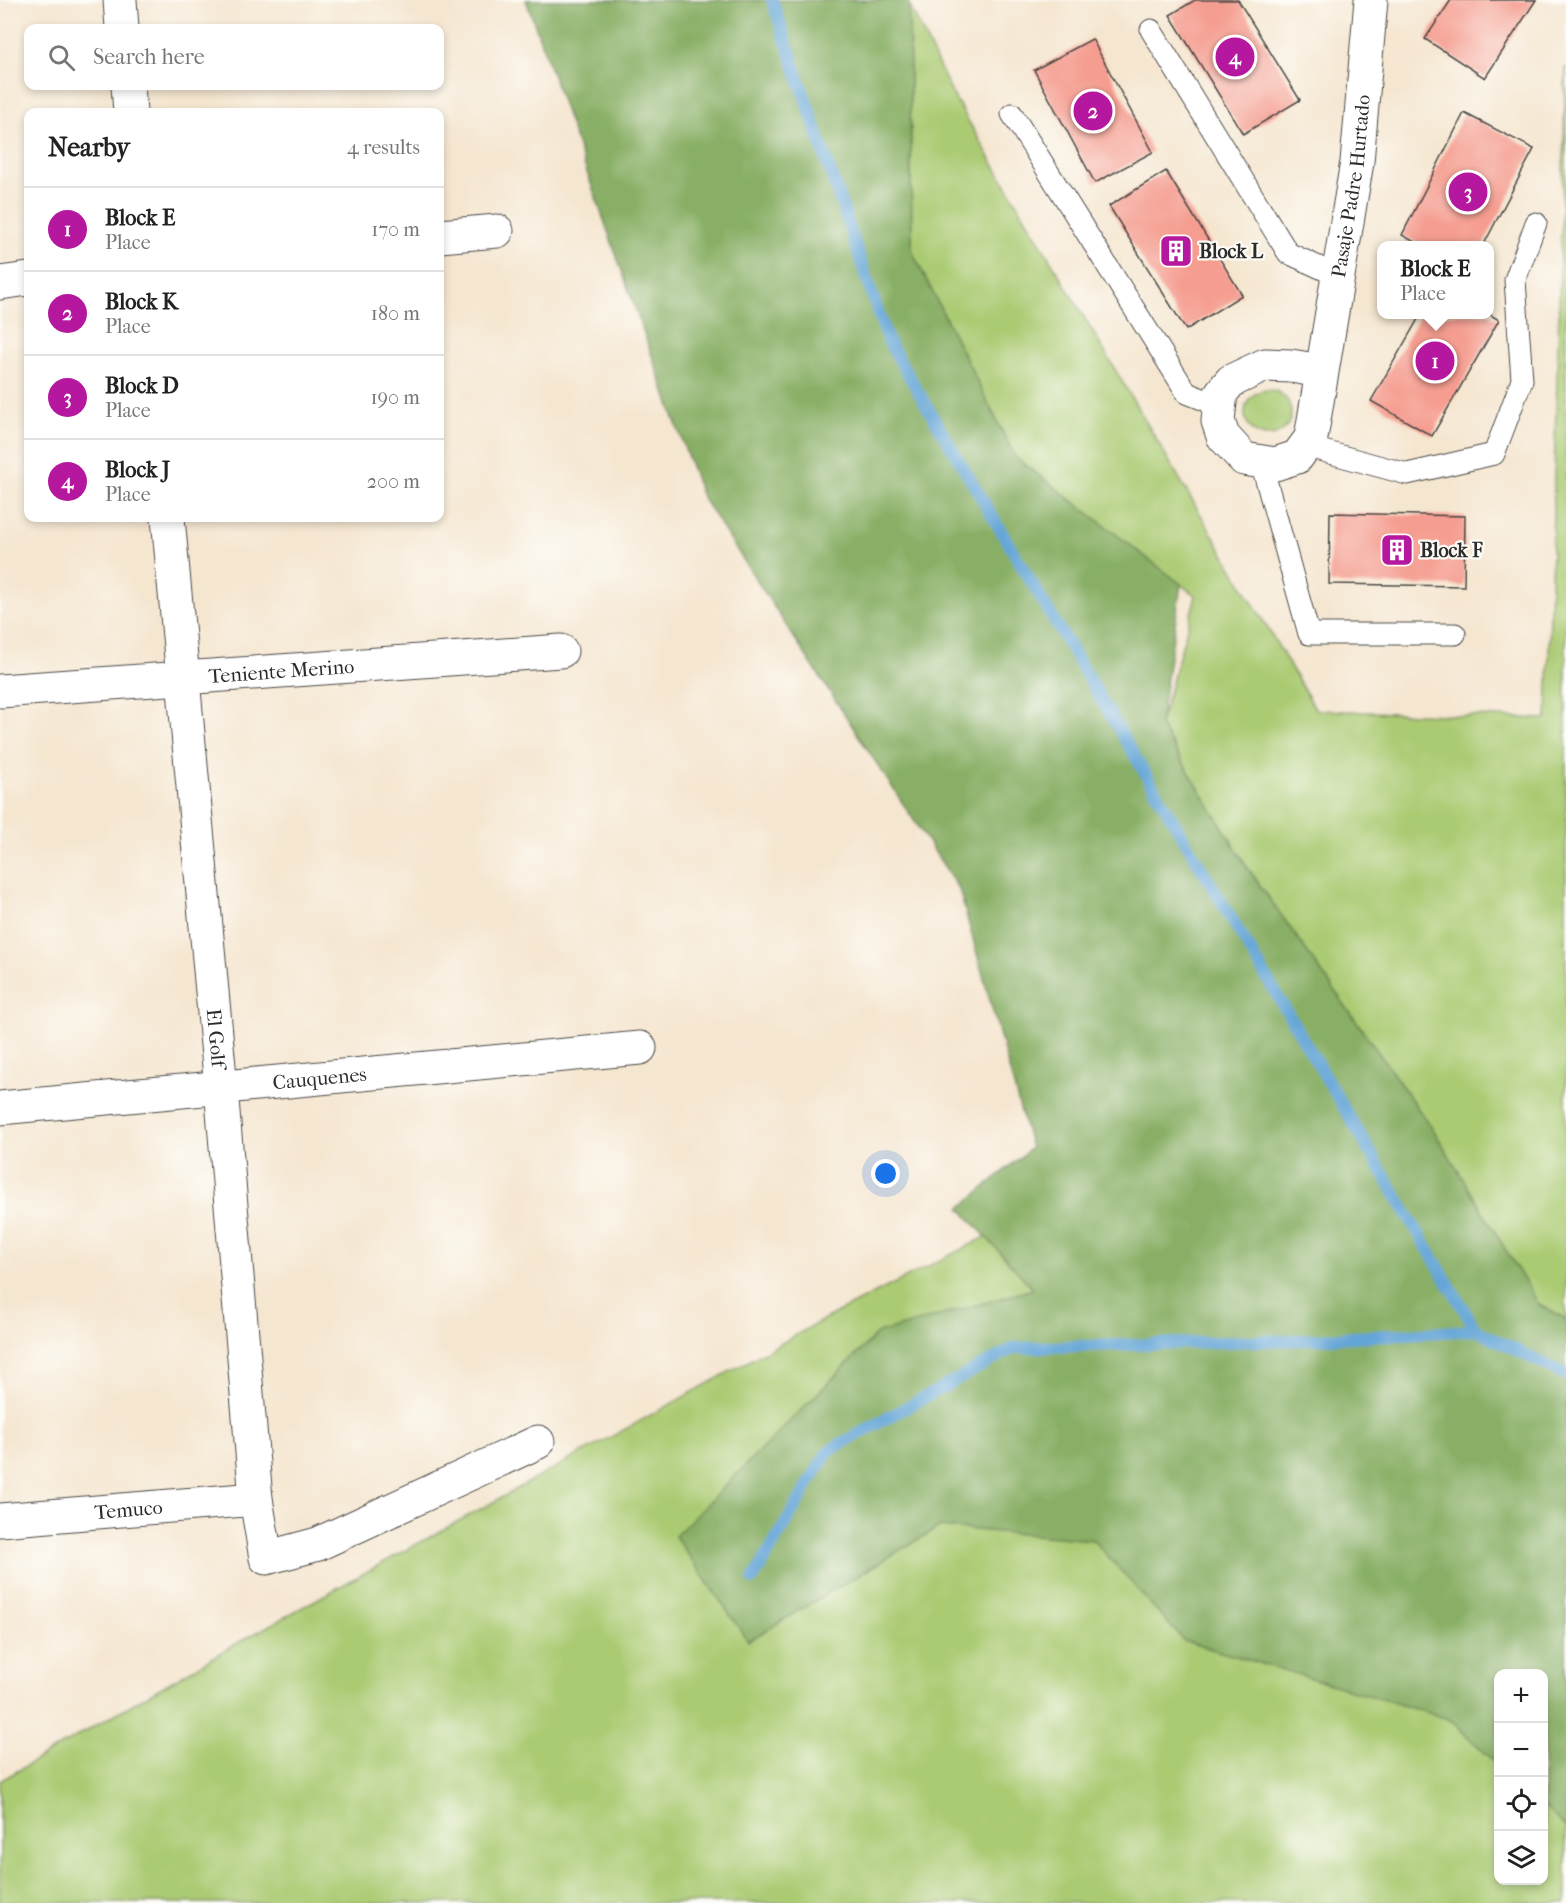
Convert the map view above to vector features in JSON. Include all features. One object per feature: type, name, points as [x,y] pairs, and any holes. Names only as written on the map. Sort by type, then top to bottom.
[{"type":"street","points":[[120,0],[122,24]]},
{"type":"street","name":"Pasaje Padre Hurtado","points":[[1305,446],[1311,438],[1357,162],[1371,0]]},
{"type":"street","points":[[128,90],[130,108]]},
{"type":"street","points":[[444,236],[497,231]]},
{"type":"street","points":[[0,283],[24,280]]},
{"type":"street","points":[[1305,446],[1297,457],[1275,464],[1244,459],[1223,436],[1218,421],[1221,393],[1231,381],[1265,365],[1321,371]]},
{"type":"street","name":"El Golf","points":[[168,522],[221,1088],[256,1499],[266,1558],[318,1544],[538,1442]]},
{"type":"street","name":"Teniente Merino","points":[[0,691],[561,651]]},
{"type":"street","name":"Cauquenes","points":[[0,1108],[640,1048]]},
{"type":"street","name":"Temuco","points":[[0,1520],[256,1499]]},
{"type":"lane","points":[[1151,30],[1288,253],[1338,276]]},
{"type":"lane","points":[[1012,114],[1187,393],[1220,406]]},
{"type":"lane","points":[[1305,446],[1407,474],[1494,453],[1521,380],[1515,280],[1536,223]]},
{"type":"lane","points":[[1261,462],[1310,633],[1455,634]]},
{"type":"green space","points":[[526,0],[908,0],[912,251],[1015,457],[1181,584],[1160,725],[1247,867],[1436,1134],[1539,1305],[1566,1319],[1566,1828],[1548,1811],[1548,1669],[1494,1669],[1494,1761],[1449,1719],[1184,1641],[1093,1540],[939,1527],[748,1641],[675,1536],[878,1333],[1033,1289],[960,1208],[1031,1148],[959,889],[702,497]]},
{"type":"green space","points":[[909,4],[953,95],[1316,710],[1547,719],[1566,66],[1566,1903],[0,1903],[0,1781],[243,1640],[834,1314],[1371,1042],[1247,867],[1160,725],[1196,596],[1015,457],[912,251]]},
{"type":"green space","points":[[1273,390],[1285,396],[1290,404],[1290,422],[1285,430],[1277,435],[1263,436],[1255,433],[1248,426],[1245,408],[1248,400],[1255,393]]},
{"type":"building","points":[[1195,0],[1238,0],[1300,100],[1243,134],[1170,15]]},
{"type":"building","points":[[1451,0],[1536,0],[1485,78],[1425,39]]},
{"type":"building","points":[[1092,39],[1153,152],[1095,183],[1034,70]]},
{"type":"building","points":[[1464,113],[1534,149],[1486,241],[1413,241],[1402,235]]},
{"type":"building","name":"Block L","points":[[1166,171],[1242,295],[1186,330],[1109,206]]},
{"type":"building","points":[[1494,317],[1499,320],[1432,436],[1371,401],[1418,319],[1494,319]]},
{"type":"building","name":"Block F","points":[[1330,513],[1465,516],[1464,586],[1329,584]]},
{"type":"waterway","points":[[772,0],[888,341],[1476,1330],[1566,1375]]},
{"type":"waterway","points":[[753,1579],[828,1451],[1014,1348],[1301,1340],[1476,1330]]},
{"type":"place","name":"Block J","points":[[1235,57]]},
{"type":"place","name":"Block K","points":[[1093,111]]},
{"type":"place","name":"Block D","points":[[1468,192]]},
{"type":"place","name":"Block L","points":[[1176,251]]},
{"type":"place","name":"Block E","points":[[1435,361]]},
{"type":"place","name":"Block F","points":[[1397,550]]}]
